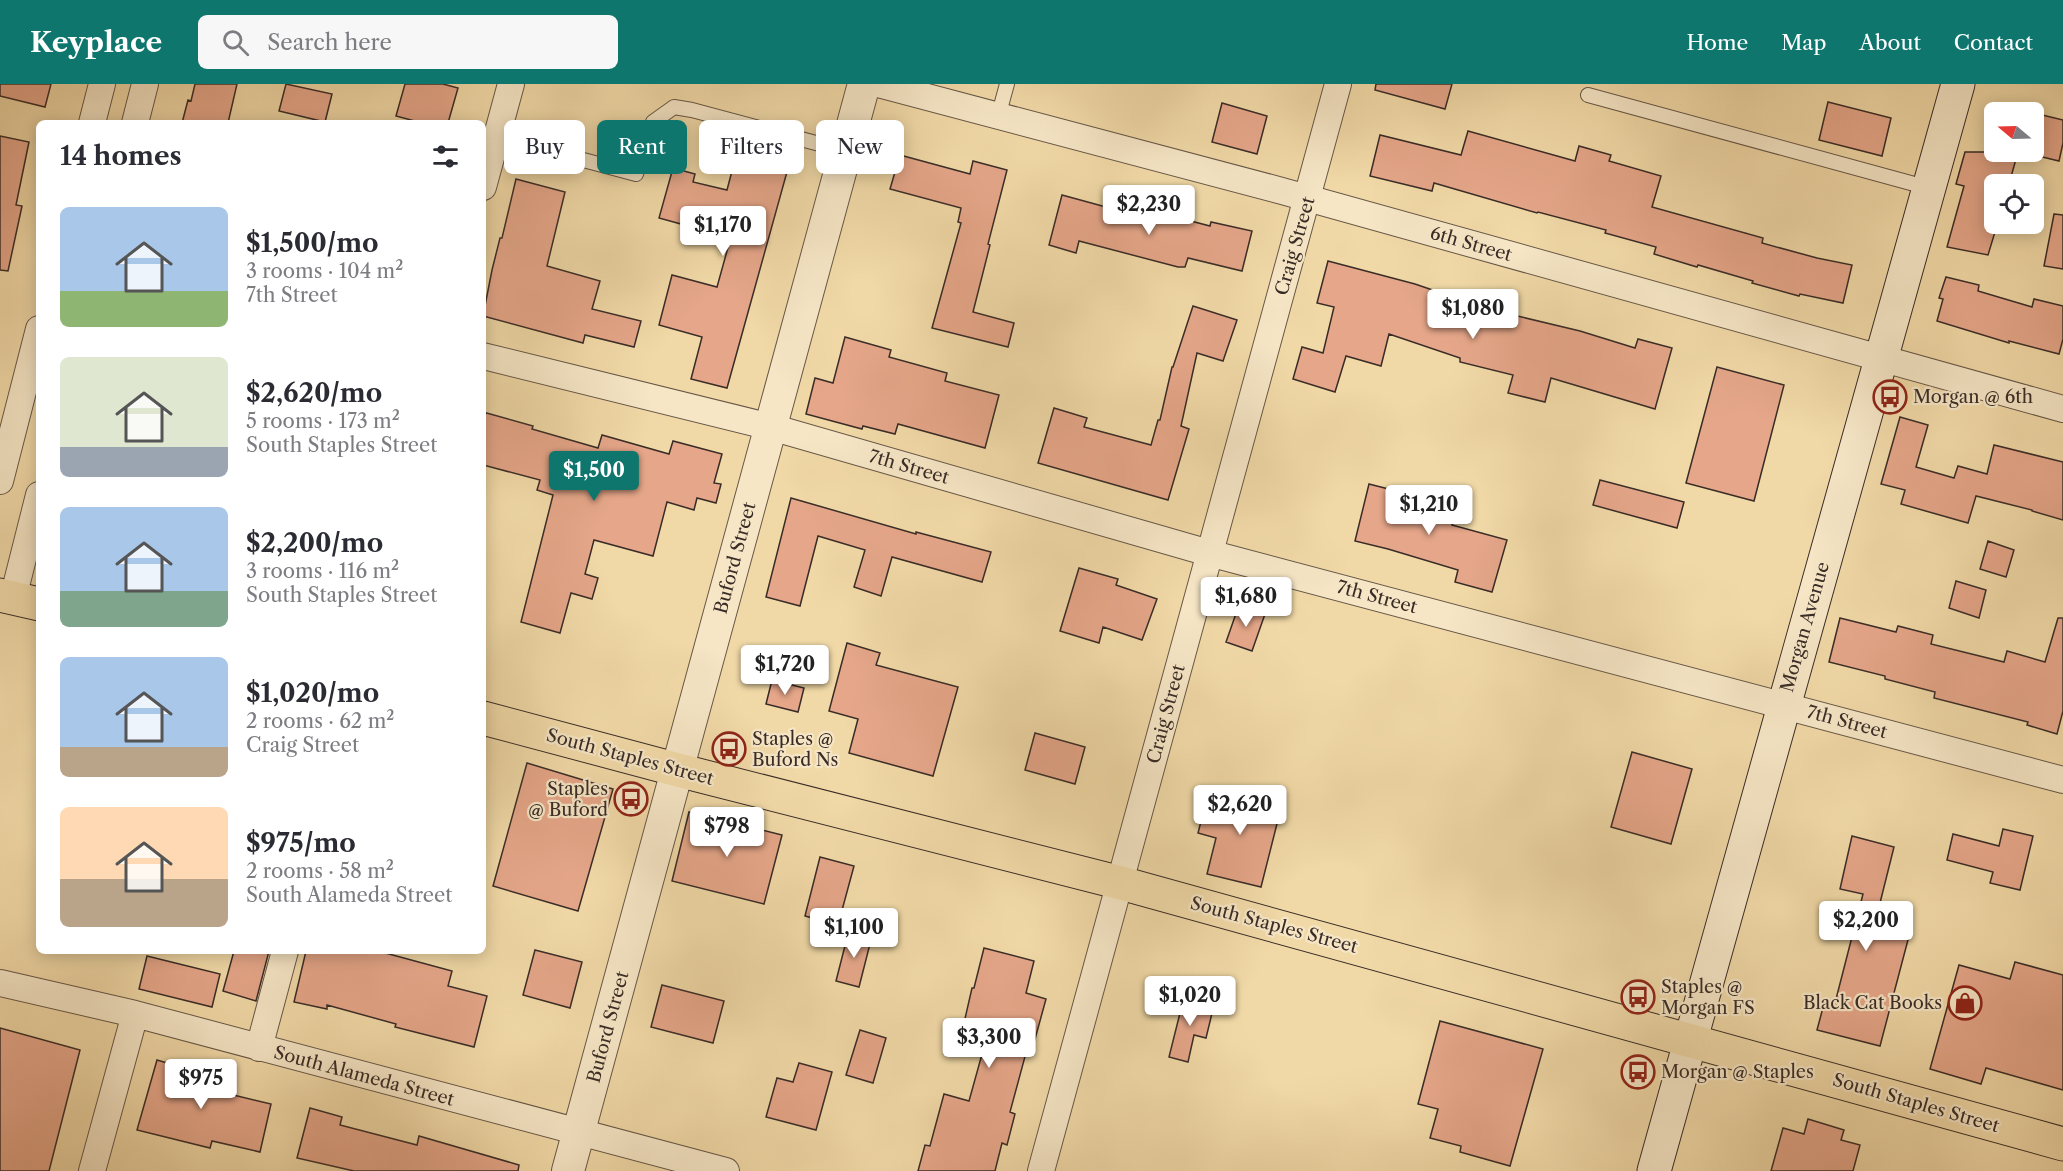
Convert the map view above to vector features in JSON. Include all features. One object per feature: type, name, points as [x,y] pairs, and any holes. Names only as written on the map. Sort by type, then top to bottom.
[{"type":"main road","name":"Morgan Avenue","points":[[1654,1171],[1688,1039],[1882,360],[1958,84]]},
{"type":"main road","name":"South Staples Street","points":[[486,719],[1121,883],[2063,1144]]},
{"type":"street","points":[[93,120],[102,84]]},
{"type":"street","points":[[136,120],[145,84]]},
{"type":"street","points":[[486,176],[511,84]]},
{"type":"street","name":"Buford Street","points":[[854,120],[864,84]]},
{"type":"street","name":"6th Street","points":[[878,84],[1308,199],[2063,409]]},
{"type":"street","name":"Craig Street","points":[[1041,1171],[1338,84]]},
{"type":"street","name":"Buford Street","points":[[568,1171],[840,174]]},
{"type":"street","points":[[0,481],[36,341]]},
{"type":"street","name":"7th Street","points":[[486,357],[771,427],[1209,553],[2063,780]]},
{"type":"street","points":[[17,599],[36,509]]},
{"type":"street","points":[[259,1048],[284,954]]},
{"type":"street","name":"South Alameda Street","points":[[0,983],[135,1014],[726,1171]]},
{"type":"street","points":[[92,1171],[135,1014]]},
{"type":"lane","points":[[998,117],[1007,84]]},
{"type":"lane","points":[[1588,95],[1929,188]]},
{"type":"lane","points":[[497,137],[636,174],[653,122],[674,107],[816,143]]},
{"type":"building","points":[[0,84],[51,84],[45,107],[0,96]]},
{"type":"building","points":[[195,84],[237,84],[229,120],[183,120],[188,100],[191,101]]},
{"type":"building","points":[[286,84],[332,94],[326,120],[279,111]]},
{"type":"building","points":[[405,84],[443,84],[458,88],[449,120],[411,120],[396,116]]},
{"type":"building","points":[[1376,84],[1452,84],[1445,109],[1375,90]]},
{"type":"building","points":[[1828,102],[1891,118],[1882,156],[1819,140]]},
{"type":"building","points":[[1222,103],[1267,116],[1257,154],[1212,142]]},
{"type":"building","points":[[2044,115],[2063,120],[2063,143],[2059,161],[2044,157]]},
{"type":"building","points":[[1468,131],[1575,161],[1579,146],[1611,155],[1609,161],[1661,176],[1652,207],[1763,238],[1762,243],[1852,265],[1843,303],[1800,294],[1799,296],[1698,265],[1697,267],[1654,254],[1656,247],[1605,233],[1606,230],[1434,183],[1432,191],[1370,176],[1380,135],[1461,155]]},
{"type":"building","points":[[0,136],[29,142],[16,205],[22,206],[8,271],[0,270]]},
{"type":"building","points":[[1965,152],[1984,152],[1984,162],[2015,162],[2012,174],[1984,174],[1984,234],[1994,234],[1988,255],[1947,247],[1964,186],[1956,184]]},
{"type":"building","points":[[904,156],[970,174],[973,161],[1007,170],[973,312],[1014,323],[1008,347],[932,328],[961,223],[958,222],[961,208],[890,189],[894,174],[904,174]]},
{"type":"building","points":[[687,172],[695,174],[693,182],[727,190],[731,174],[786,174],[727,388],[691,379],[702,337],[659,325],[672,275],[717,287],[732,233],[659,218],[671,174],[687,174]]},
{"type":"building","points":[[516,179],[565,192],[547,266],[600,281],[592,309],[641,321],[634,347],[585,335],[583,343],[486,317],[486,301],[492,270],[500,238],[502,238]]},
{"type":"building","points":[[1062,195],[1161,222],[1164,214],[1210,226],[1211,222],[1252,231],[1242,271],[1188,258],[1185,267],[1178,267],[1079,241],[1076,253],[1049,245]]},
{"type":"building","points":[[2054,214],[2063,215],[2063,269],[2044,266]]},
{"type":"building","points":[[1328,261],[1415,284],[1488,309],[1580,331],[1635,348],[1638,339],[1672,348],[1655,409],[1551,378],[1545,402],[1508,393],[1513,375],[1460,362],[1460,358],[1389,334],[1381,366],[1346,356],[1335,392],[1293,379],[1302,347],[1323,353],[1334,307],[1317,303]]},
{"type":"building","points":[[1946,277],[1979,285],[1978,291],[2032,307],[2034,299],[2063,306],[2063,339],[2059,354],[2009,341],[2009,343],[1937,321],[1943,299],[1939,298]]},
{"type":"building","points":[[1193,306],[1237,320],[1223,361],[1197,353],[1181,426],[1189,429],[1168,500],[1038,463],[1054,408],[1087,418],[1084,427],[1151,445],[1158,420],[1160,420],[1172,367]]},
{"type":"building","points":[[845,337],[891,350],[889,357],[947,373],[945,381],[999,395],[985,448],[898,424],[895,434],[863,426],[862,429],[806,414],[815,378],[833,383]]},
{"type":"building","points":[[1717,367],[1784,385],[1754,501],[1686,483]]},
{"type":"building","points":[[486,413],[598,448],[602,435],[669,454],[673,441],[722,454],[714,483],[721,484],[716,503],[697,498],[694,510],[667,502],[653,556],[594,540],[585,574],[598,578],[592,599],[571,593],[560,633],[521,622],[553,495],[537,490],[540,480],[486,466]]},
{"type":"building","points":[[1900,417],[1928,425],[1916,467],[1954,478],[1958,466],[1987,474],[1994,445],[2063,462],[2063,520],[1976,496],[1968,523],[1901,504],[1905,490],[1881,484]]},
{"type":"building","points":[[1600,480],[1684,502],[1677,528],[1593,505]]},
{"type":"building","points":[[1369,484],[1420,497],[1421,493],[1440,499],[1435,514],[1454,520],[1452,525],[1507,540],[1492,592],[1455,582],[1458,570],[1355,541]]},
{"type":"building","points":[[791,498],[916,534],[916,532],[991,552],[982,582],[892,557],[881,596],[854,587],[865,550],[818,536],[800,606],[766,597]]},
{"type":"building","points":[[1988,541],[2014,550],[2006,577],[1980,569]]},
{"type":"building","points":[[1079,568],[1118,579],[1116,585],[1157,599],[1142,640],[1103,627],[1099,643],[1060,631]]},
{"type":"building","points":[[1956,581],[1986,590],[1979,618],[1949,608]]},
{"type":"building","points":[[1239,605],[1265,614],[1252,651],[1226,642]]},
{"type":"building","points":[[1840,618],[1896,632],[1898,626],[1933,635],[1931,644],[2004,662],[2007,651],[2045,662],[2058,618],[2063,618],[2063,711],[2057,734],[2027,725],[2028,722],[1934,698],[1935,692],[1885,679],[1885,676],[1829,662]]},
{"type":"building","points":[[847,643],[880,653],[876,665],[958,687],[933,776],[849,753],[858,719],[829,711]]},
{"type":"building","points":[[772,680],[804,688],[798,712],[766,704]]},
{"type":"building","points":[[1035,733],[1085,747],[1075,784],[1025,770]]},
{"type":"building","points":[[1632,752],[1692,769],[1671,844],[1611,827]]},
{"type":"building","points":[[527,763],[613,789],[578,911],[493,886]]},
{"type":"building","points":[[1228,789],[1282,804],[1261,887],[1207,874],[1216,838],[1198,833],[1207,798],[1225,803]]},
{"type":"building","points":[[689,812],[782,835],[764,904],[672,881]]},
{"type":"building","points":[[2003,829],[2033,836],[2020,890],[1990,883],[1993,872],[1947,860],[1953,834],[1999,846]]},
{"type":"building","points":[[1852,836],[1894,847],[1874,927],[1909,936],[1880,1046],[1817,1030],[1825,1000],[1835,1003],[1863,894],[1840,889]]},
{"type":"building","points":[[820,857],[854,866],[838,925],[805,916]]},
{"type":"building","points":[[849,930],[872,936],[859,987],[836,981]]},
{"type":"building","points":[[984,948],[1034,961],[1026,993],[1046,999],[1032,1050],[1027,1049],[1010,1112],[1015,1114],[1007,1145],[1002,1143],[995,1171],[918,1171],[925,1145],[930,1146],[944,1094],[969,1101],[989,1029],[964,1023]]},
{"type":"building","points":[[535,950],[582,962],[570,1008],[523,995]]},
{"type":"building","points":[[233,954],[268,954],[256,1001],[223,991]]},
{"type":"building","points":[[305,954],[389,954],[452,971],[448,986],[487,996],[474,1047],[395,1027],[396,1024],[327,1005],[327,1009],[294,1002]]},
{"type":"building","points":[[147,956],[220,974],[212,1007],[139,989]]},
{"type":"building","points":[[2015,962],[2063,975],[2063,1090],[1986,1068],[1981,1084],[1930,1069],[1959,965],[2010,979]]},
{"type":"building","points":[[662,985],[724,1001],[713,1043],[651,1027]]},
{"type":"building","points":[[1184,997],[1214,1005],[1206,1038],[1194,1035],[1188,1062],[1169,1057]]},
{"type":"building","points":[[1440,1021],[1543,1049],[1510,1166],[1460,1152],[1461,1146],[1430,1138],[1438,1109],[1418,1104]]},
{"type":"building","points":[[0,1028],[80,1050],[49,1171],[0,1171]]},
{"type":"building","points":[[860,1030],[886,1038],[873,1083],[846,1075]]},
{"type":"building","points":[[157,1060],[228,1081],[225,1093],[271,1104],[260,1152],[212,1141],[210,1148],[137,1130]]},
{"type":"building","points":[[799,1063],[832,1072],[816,1130],[766,1117],[777,1078],[793,1082]]},
{"type":"building","points":[[310,1108],[342,1117],[340,1125],[417,1145],[419,1136],[519,1165],[518,1171],[354,1171],[297,1158]]},
{"type":"building","points":[[1808,1119],[1844,1130],[1841,1140],[1860,1145],[1853,1171],[1771,1171],[1783,1128],[1804,1134]]},
{"type":"place","name":"Morgan @ 6th","points":[[1890,397]]},
{"type":"place","name":"Staples @ Buford Ns","points":[[729,749]]},
{"type":"place","name":"Staples @ Buford","points":[[631,799]]},
{"type":"place","name":"Staples @ Morgan FS","points":[[1638,997]]},
{"type":"place","name":"Black Cat Books","points":[[1965,1003]]},
{"type":"place","name":"Morgan @ Staples","points":[[1638,1072]]}]
